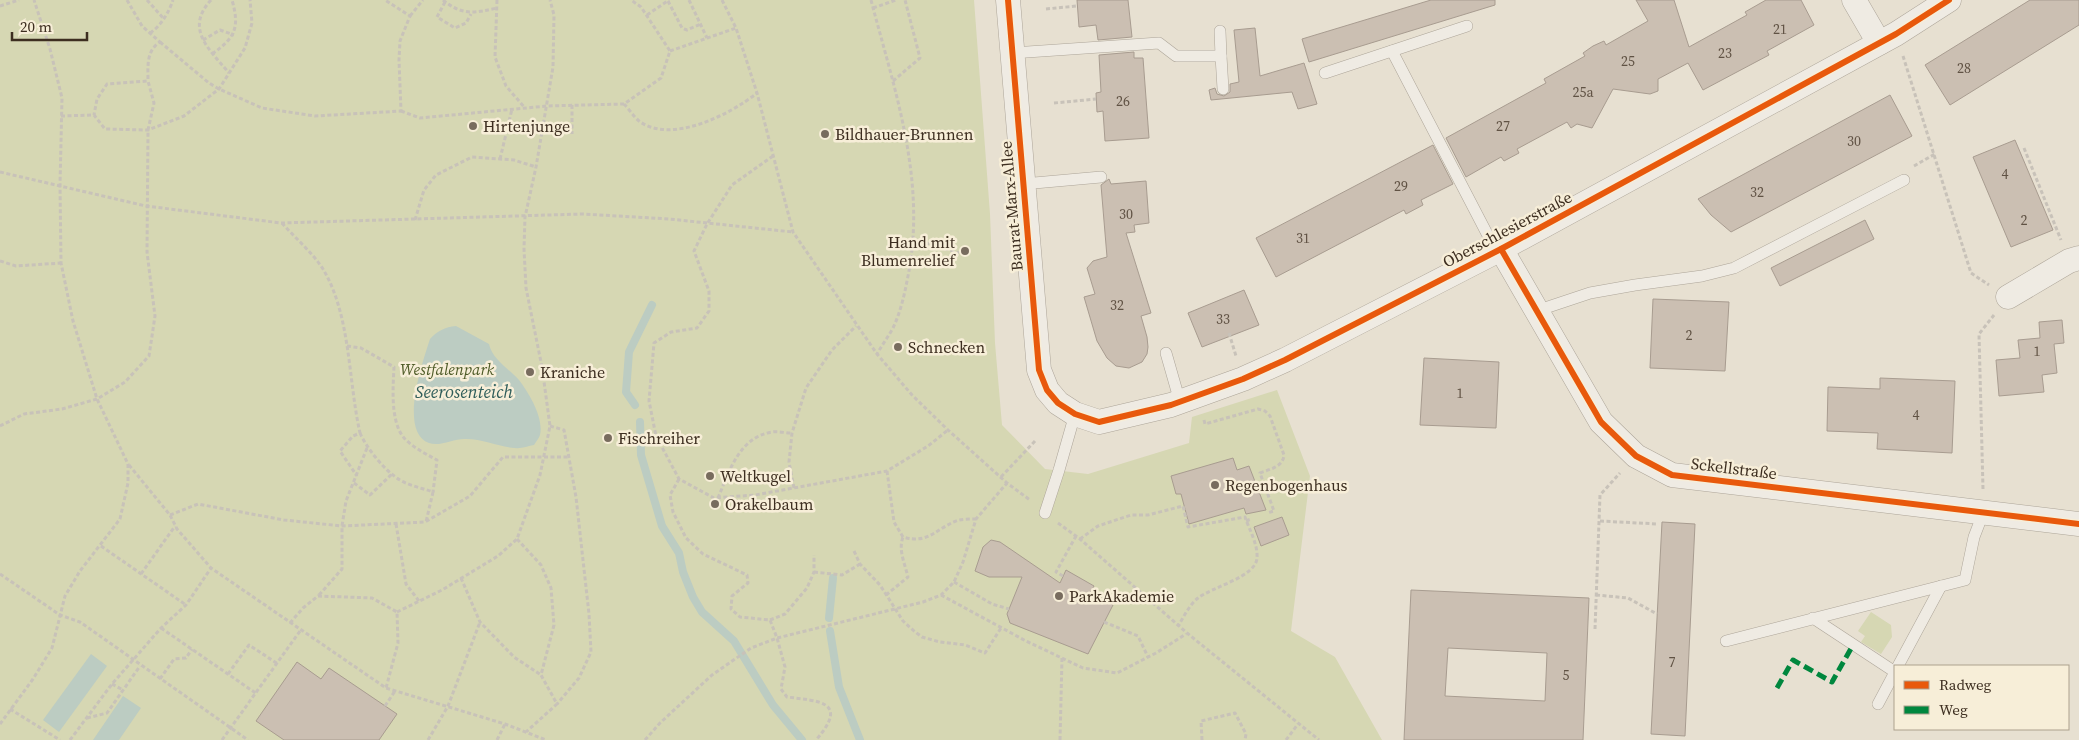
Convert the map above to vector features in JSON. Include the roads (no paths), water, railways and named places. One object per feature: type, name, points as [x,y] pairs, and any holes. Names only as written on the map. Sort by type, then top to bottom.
[{"type":"street","name":"Baurat-Marx-Allee","points":[[1008,0],[1039,370],[1047,390],[1067,409]]},
{"type":"street","points":[[1854,0],[1888,39]]},
{"type":"street","name":"Oberschlesierstraße","points":[[1067,409],[1099,422],[1180,402],[1244,379],[1285,360],[1498,250],[1888,39],[1949,0]]},
{"type":"street","name":"Sckellstraße","points":[[1498,250],[1601,422],[1636,456],[1672,475],[1984,511],[2079,524]]},
{"type":"street","points":[[2008,297],[2074,260]]},
{"type":"lane","points":[[1325,73],[1467,26]]},
{"type":"lane","points":[[1220,31],[1223,88]]},
{"type":"lane","points":[[1012,53],[1159,43],[1176,56],[1221,56]]},
{"type":"lane","points":[[1392,51],[1498,250]]},
{"type":"lane","points":[[1023,184],[1101,177]]},
{"type":"lane","points":[[1536,311],[1590,293],[1702,276],[1734,268],[1904,180]]},
{"type":"lane","points":[[1166,353],[1180,402]]},
{"type":"lane","points":[[1045,513],[1060,470],[1067,409]]},
{"type":"lane","points":[[1726,640],[1965,580],[1974,537],[1984,511]]},
{"type":"lane","points":[[1899,665],[1942,586]]},
{"type":"lane","points":[[1814,618],[1894,671]]},
{"type":"lane","points":[[1878,704],[1894,674]]},
{"type":"water","name":"Seerosenteich","points":[[456,326],[489,344],[497,359],[519,380],[527,392],[535,406],[541,428],[540,435],[534,445],[515,448],[466,439],[433,444],[420,436],[415,425],[415,395],[418,378],[430,339],[448,327]]},
{"type":"water","points":[[91,654],[107,666],[59,732],[43,720]]},
{"type":"water","points":[[123,696],[141,708],[119,740],[93,740]]},
{"type":"waterway","points":[[635,405],[626,392],[629,352],[652,305]]},
{"type":"waterway","points":[[640,422],[641,455],[662,526],[679,553],[683,572],[693,597],[702,612],[734,641],[773,705],[802,740]]},
{"type":"waterway","points":[[829,618],[833,578]]},
{"type":"waterway","points":[[830,631],[839,687],[860,740]]},
{"type":"place","name":"Hirtenjunge","points":[[473,126]]},
{"type":"place","name":"Bildhauer-Brunnen","points":[[825,134]]},
{"type":"place","name":"Hand mit Blumenrelief","points":[[965,251]]},
{"type":"place","name":"Schnecken","points":[[898,347]]},
{"type":"place","name":"Kraniche","points":[[530,372]]},
{"type":"place","name":"Fischreiher","points":[[608,438]]},
{"type":"place","name":"Weltkugel","points":[[710,476]]},
{"type":"place","name":"Regenbogenhaus","points":[[1215,485]]},
{"type":"place","name":"Orakelbaum","points":[[715,504]]},
{"type":"place","name":"ParkAkademie","points":[[1059,596]]},
{"type":"park label","name":"Westfalenpark","points":[[447,369]]}]
